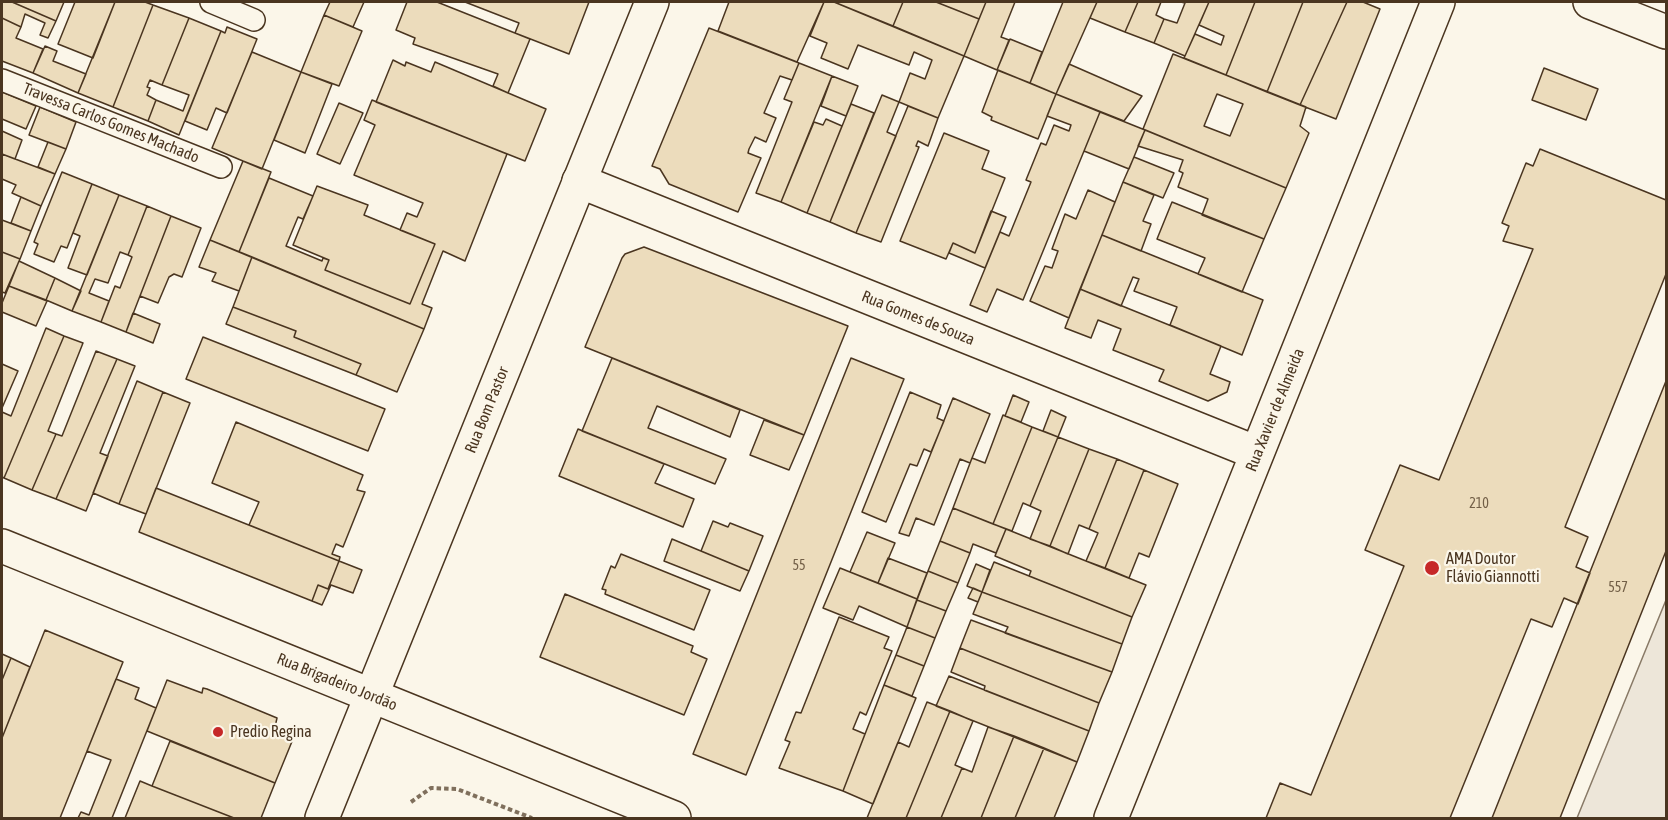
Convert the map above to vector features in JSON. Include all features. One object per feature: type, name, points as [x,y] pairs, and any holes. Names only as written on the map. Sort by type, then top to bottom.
[{"type":"street","name":"Rua Bom Pastor","points":[[322,819],[652,2]]},
{"type":"street","name":"Rua Xavier de Almeida","points":[[1111,819],[1438,2]]},
{"type":"street","points":[[1590,2],[1666,32]]},
{"type":"street","name":"Rua Gomes de Souza","points":[[579,181],[1257,453]]},
{"type":"street","name":"Rua Brigadeiro Jordão","points":[[2,546],[674,819]]},
{"type":"lane","points":[[211,2],[254,20]]},
{"type":"lane","name":"Travessa Carlos Gomes Machado","points":[[2,80],[221,167]]},
{"type":"path","points":[[411,802],[431,788],[457,789],[532,819]]},
{"type":"shaded area","points":[[1666,600],[1666,818],[1577,818]]},
{"type":"building","points":[[2,2],[12,2],[56,21],[48,38],[40,35],[45,23],[25,14],[21,27],[2,18]]},
{"type":"building","points":[[12,2],[64,2],[56,21]]},
{"type":"building","points":[[75,2],[115,2],[93,58],[58,44]]},
{"type":"building","points":[[115,2],[145,2],[153,5],[113,107],[78,93]]},
{"type":"building","points":[[330,2],[364,2],[353,27],[324,15]]},
{"type":"building","points":[[407,2],[437,2],[530,39],[508,93],[493,86],[498,74],[413,44],[415,38],[396,30]]},
{"type":"building","points":[[465,2],[589,2],[569,54],[515,33],[519,23]]},
{"type":"building","points":[[729,2],[824,2],[797,62],[718,31]]},
{"type":"building","points":[[824,2],[834,2],[964,56],[938,118],[899,102],[910,73],[925,79],[932,60],[914,52],[909,65],[858,45],[848,69],[821,58],[827,43],[810,36]]},
{"type":"building","points":[[834,2],[903,2],[893,26]]},
{"type":"building","points":[[903,2],[936,2],[979,19],[964,56],[893,26]]},
{"type":"building","points":[[936,2],[986,2],[979,19]]},
{"type":"building","points":[[986,2],[1015,2],[1001,37],[1009,40],[997,70],[964,56]]},
{"type":"building","points":[[1063,2],[1097,2],[1056,94],[1030,83]]},
{"type":"building","points":[[1097,2],[1138,2],[1125,32],[1090,18]]},
{"type":"building","points":[[1138,2],[1161,2],[1156,15],[1164,19],[1154,43],[1125,32]]},
{"type":"building","points":[[1181,2],[1209,2],[1185,56],[1154,43],[1164,19],[1177,23],[1185,3]]},
{"type":"building","points":[[1209,2],[1255,2],[1226,75],[1184,58],[1195,34],[1221,45],[1224,36],[1199,25]]},
{"type":"building","points":[[1255,2],[1303,2],[1267,92],[1226,75]]},
{"type":"building","points":[[1303,2],[1347,2],[1300,105],[1267,92]]},
{"type":"building","points":[[1347,2],[1363,2],[1380,9],[1336,119],[1300,105]]},
{"type":"building","points":[[153,5],[189,18],[162,85],[150,80],[147,87],[150,88],[147,95],[156,100],[148,121],[113,107]]},
{"type":"building","points":[[324,15],[362,31],[339,86],[301,72]]},
{"type":"building","points":[[2,18],[21,27],[16,38],[43,49],[33,73],[2,61]]},
{"type":"building","points":[[189,18],[221,31],[179,135],[148,121],[156,100],[183,111],[189,95],[162,85]]},
{"type":"building","points":[[227,27],[257,39],[227,113],[216,108],[207,130],[185,121],[221,31],[225,33]]},
{"type":"building","points":[[709,28],[799,63],[792,80],[780,76],[764,113],[776,118],[766,142],[755,137],[749,149],[748,153],[761,158],[738,212],[669,184],[660,169],[652,166]]},
{"type":"building","points":[[1010,39],[1042,52],[1030,83],[997,70]]},
{"type":"building","points":[[45,46],[57,51],[53,61],[86,74],[78,93],[33,73]]},
{"type":"building","points":[[252,52],[301,72],[262,169],[212,148]]},
{"type":"building","points":[[1173,54],[1306,107],[1300,126],[1309,133],[1286,188],[1143,129]],"holes":[[[1217,94],[1243,104],[1230,136],[1204,126]]]},
{"type":"building","points":[[393,60],[405,66],[406,62],[431,72],[435,62],[546,109],[525,161],[376,102]]},
{"type":"building","points":[[799,63],[832,76],[781,202],[756,193],[792,102],[784,99]]},
{"type":"building","points":[[1069,64],[1142,96],[1124,121],[1056,94]]},
{"type":"building","points":[[1544,68],[1598,89],[1586,120],[1532,100]]},
{"type":"building","points":[[998,70],[1056,94],[1038,139],[991,120],[992,117],[982,112]]},
{"type":"building","points":[[301,72],[332,84],[305,153],[274,140]]},
{"type":"building","points":[[832,76],[858,86],[846,116],[821,106]]},
{"type":"building","points":[[2,92],[36,106],[26,129],[2,119]]},
{"type":"building","points":[[1056,94],[1100,112],[1023,300],[997,289],[987,312],[970,305],[1000,232],[1009,236],[1031,182],[1026,180],[1041,143],[1046,145],[1054,125],[1069,131],[1071,125],[1047,116]]},
{"type":"building","points":[[882,95],[899,102],[887,132],[896,136],[856,233],[830,222]]},
{"type":"building","points":[[372,100],[507,154],[465,261],[443,251],[422,304],[432,308],[424,329],[239,252],[269,178],[313,196],[303,219],[298,217],[286,246],[322,261],[323,258],[329,260],[325,270],[410,304],[435,244],[400,230],[407,213],[417,217],[423,203],[354,175],[375,125],[364,120]]},
{"type":"building","points":[[339,103],[363,113],[340,164],[317,154]]},
{"type":"building","points":[[851,104],[874,113],[830,222],[807,213]]},
{"type":"building","points":[[908,106],[938,118],[928,146],[918,141],[916,146],[919,147],[881,242],[856,233]]},
{"type":"building","points":[[40,107],[76,122],[66,149],[29,135]]},
{"type":"building","points":[[1100,112],[1145,130],[1129,169],[1084,151]]},
{"type":"building","points":[[826,119],[842,126],[807,213],[781,202],[814,122],[823,125]]},
{"type":"building","points":[[1145,130],[1286,188],[1264,239],[1202,215],[1208,199],[1178,187],[1183,173],[1179,171],[1183,160],[1138,146]]},
{"type":"building","points":[[2,131],[22,140],[15,159],[2,154]]},
{"type":"building","points":[[944,133],[989,151],[982,169],[1005,178],[975,253],[953,243],[946,259],[900,241]]},
{"type":"building","points":[[48,142],[66,149],[55,174],[38,167]]},
{"type":"building","points":[[1540,149],[1666,200],[1666,274],[1565,527],[1588,537],[1576,567],[1590,573],[1578,604],[1564,598],[1552,627],[1531,619],[1450,818],[1266,818],[1280,783],[1311,795],[1404,566],[1365,550],[1400,465],[1439,480],[1533,249],[1503,241],[1509,226],[1502,223],[1526,163],[1533,166]]},
{"type":"building","points":[[2,154],[55,174],[41,206],[12,193],[16,185],[2,179]]},
{"type":"building","points":[[1134,157],[1174,173],[1163,198],[1123,182]]},
{"type":"building","points":[[243,161],[271,172],[239,252],[210,240]]},
{"type":"building","points":[[62,172],[92,184],[67,248],[61,246],[54,262],[34,254],[38,244],[34,242]]},
{"type":"building","points":[[1123,182],[1154,195],[1143,221],[1151,224],[1141,251],[1102,235]]},
{"type":"building","points":[[92,184],[119,195],[87,275],[68,268],[80,236],[73,233]]},
{"type":"building","points":[[317,186],[368,205],[364,215],[435,244],[410,304],[325,270],[329,260],[293,245]]},
{"type":"building","points":[[1088,190],[1115,202],[1069,318],[1030,301],[1045,266],[1052,268],[1058,251],[1052,249],[1065,214],[1076,219]]},
{"type":"building","points":[[119,195],[147,206],[128,255],[120,252],[108,283],[95,279],[89,293],[109,301],[101,322],[72,311]]},
{"type":"building","points":[[21,197],[41,206],[31,231],[11,223]]},
{"type":"building","points":[[1172,202],[1264,239],[1242,292],[1198,274],[1205,258],[1157,239]]},
{"type":"building","points":[[147,206],[171,216],[126,332],[101,322],[115,286],[120,288],[132,257],[128,255]]},
{"type":"building","points":[[991,211],[1006,217],[985,268],[949,253],[953,243],[975,253]]},
{"type":"building","points":[[171,216],[201,228],[182,277],[174,274],[169,277],[158,303],[140,296]]},
{"type":"building","points":[[2,220],[31,231],[20,259],[2,252]]},
{"type":"building","points":[[1102,235],[1263,300],[1242,355],[1170,325],[1177,307],[1134,291],[1139,279],[1133,277],[1121,306],[1080,289]]},
{"type":"building","points":[[210,240],[252,257],[239,291],[212,281],[216,273],[199,267]]},
{"type":"building","points":[[644,247],[848,326],[804,435],[585,347],[622,258],[625,254]]},
{"type":"building","points":[[2,252],[20,259],[5,293],[2,292]]},
{"type":"building","points":[[252,257],[424,329],[397,392],[356,375],[361,364],[294,337],[296,331],[233,307]]},
{"type":"building","points":[[19,261],[55,278],[46,300],[9,286]]},
{"type":"building","points":[[55,278],[81,291],[72,311],[46,300]]},
{"type":"building","points":[[9,286],[47,301],[36,326],[2,312],[2,303]]},
{"type":"building","points":[[1080,289],[1221,346],[1210,374],[1230,382],[1227,392],[1208,401],[1159,381],[1164,370],[1113,350],[1121,329],[1098,320],[1091,338],[1065,328]]},
{"type":"building","points":[[233,307],[296,331],[294,337],[361,364],[356,375],[226,324]]},
{"type":"building","points":[[133,313],[160,324],[153,343],[126,332]]},
{"type":"building","points":[[46,328],[64,336],[4,478],[2,477],[2,412],[11,416]]},
{"type":"building","points":[[64,336],[83,343],[48,431],[56,434],[32,490],[4,478]]},
{"type":"building","points":[[203,337],[385,409],[368,451],[186,379]]},
{"type":"building","points":[[96,351],[117,359],[56,499],[32,490],[56,434],[62,436]]},
{"type":"building","points":[[612,358],[740,410],[730,437],[657,406],[648,428],[726,459],[715,484],[582,431]]},
{"type":"building","points":[[851,358],[904,379],[746,775],[693,754]]},
{"type":"building","points":[[117,359],[135,366],[100,453],[108,456],[86,511],[56,499]]},
{"type":"building","points":[[2,364],[18,371],[2,408]]},
{"type":"building","points":[[137,381],[163,392],[119,504],[93,493]]},
{"type":"building","points":[[1666,381],[1666,551],[1560,818],[1492,818]]},
{"type":"building","points":[[163,392],[190,403],[146,514],[119,504]]},
{"type":"building","points":[[910,392],[941,405],[937,418],[944,421],[931,452],[924,449],[917,466],[910,464],[886,522],[862,512]]},
{"type":"building","points":[[1013,395],[1029,402],[1021,422],[1005,416]]},
{"type":"building","points":[[953,398],[990,414],[970,463],[960,459],[934,525],[916,518],[909,536],[899,533]]},
{"type":"building","points":[[1051,410],[1066,417],[1058,437],[1043,431]]},
{"type":"building","points":[[1003,415],[1032,427],[993,524],[953,508],[972,458],[985,463]]},
{"type":"building","points":[[764,420],[804,435],[789,470],[750,455]]},
{"type":"building","points":[[236,422],[363,475],[357,490],[365,492],[343,547],[336,544],[332,554],[340,557],[339,561],[249,525],[259,502],[212,483]]},
{"type":"building","points":[[1032,427],[1058,437],[1030,506],[1023,503],[1012,531],[993,524]]},
{"type":"building","points":[[578,429],[664,464],[655,483],[694,499],[683,527],[559,476]]},
{"type":"building","points":[[1058,437],[1089,449],[1050,546],[1030,539],[1041,511],[1030,506]]},
{"type":"building","points":[[1089,449],[1117,459],[1089,529],[1079,525],[1068,554],[1050,546]]},
{"type":"building","points":[[1117,459],[1144,470],[1105,568],[1086,561],[1098,533],[1089,529]]},
{"type":"building","points":[[1144,470],[1178,484],[1149,557],[1139,553],[1129,578],[1105,568]]},
{"type":"building","points":[[156,488],[339,561],[328,589],[318,585],[312,601],[139,532]]},
{"type":"building","points":[[953,508],[1006,529],[996,553],[973,544],[970,553],[940,541]]},
{"type":"building","points":[[713,521],[728,527],[730,523],[763,536],[749,571],[701,551]]},
{"type":"building","points":[[1006,529],[1146,585],[1132,617],[1029,576],[1031,571],[995,556]]},
{"type":"building","points":[[867,532],[895,543],[878,583],[850,572]]},
{"type":"building","points":[[672,539],[749,571],[740,591],[664,561]]},
{"type":"building","points":[[940,541],[970,553],[958,583],[928,571]]},
{"type":"building","points":[[621,554],[710,590],[694,630],[605,594],[606,590],[602,589],[611,566],[615,568]]},
{"type":"building","points":[[888,558],[927,573],[917,599],[878,583]]},
{"type":"building","points":[[339,561],[362,570],[353,593],[331,585],[322,605],[312,601],[318,585],[328,589]]},
{"type":"building","points":[[994,562],[1132,617],[1122,644],[982,592]]},
{"type":"building","points":[[976,564],[990,570],[982,592],[967,586]]},
{"type":"building","points":[[840,568],[917,599],[907,627],[859,606],[853,620],[823,608]]},
{"type":"building","points":[[928,571],[958,583],[946,611],[917,600]]},
{"type":"building","points":[[973,588],[982,592],[978,602],[968,598]]},
{"type":"building","points":[[982,592],[1122,644],[1112,672],[1005,633],[1008,627],[973,614]]},
{"type":"building","points":[[565,594],[693,646],[691,652],[707,659],[684,715],[540,657]]},
{"type":"building","points":[[917,600],[946,611],[935,638],[907,627]]},
{"type":"building","points":[[839,617],[889,637],[884,648],[892,651],[866,715],[860,712],[853,729],[865,734],[843,791],[779,768],[790,742],[785,740],[796,712],[801,713]]},
{"type":"building","points":[[971,620],[1112,672],[1099,703],[960,648]]},
{"type":"building","points":[[907,627],[935,638],[924,666],[896,655]]},
{"type":"building","points":[[45,630],[123,662],[60,818],[2,818],[2,738]]},
{"type":"building","points":[[960,648],[1099,703],[1089,731],[984,690],[985,686],[951,672]]},
{"type":"building","points":[[2,654],[11,658],[2,680]]},
{"type":"building","points":[[896,655],[924,666],[912,696],[884,685]]},
{"type":"building","points":[[11,658],[30,667],[2,738],[2,680]]},
{"type":"building","points":[[949,676],[1089,731],[1077,762],[936,706]]},
{"type":"building","points":[[116,679],[139,688],[135,699],[156,708],[112,818],[78,818],[81,812],[89,815],[111,760],[87,751]]},
{"type":"building","name":"Predio Regina","points":[[167,680],[202,693],[203,688],[207,689],[277,718],[275,727],[289,732],[293,739],[275,783],[147,731]]},
{"type":"building","points":[[884,685],[916,698],[873,804],[843,791]]},
{"type":"building","points":[[927,702],[950,711],[906,818],[867,818],[898,742],[909,747]]},
{"type":"building","points":[[950,711],[973,721],[955,765],[962,768],[941,818],[906,818]]},
{"type":"building","points":[[988,727],[1014,736],[981,818],[941,818],[962,768],[972,772]]},
{"type":"building","points":[[1014,736],[1044,748],[1015,818],[981,818]]},
{"type":"building","points":[[170,741],[275,783],[261,818],[234,818],[152,786]]},
{"type":"building","points":[[1044,748],[1077,762],[1054,818],[1015,818]]},
{"type":"building","points":[[140,781],[152,786],[234,818],[125,818]]},
{"type":"place","name":"AMA Doutor Flávio Giannotti","points":[[1432,568]]},
{"type":"place","name":"Predio Regina","points":[[218,732]]}]
